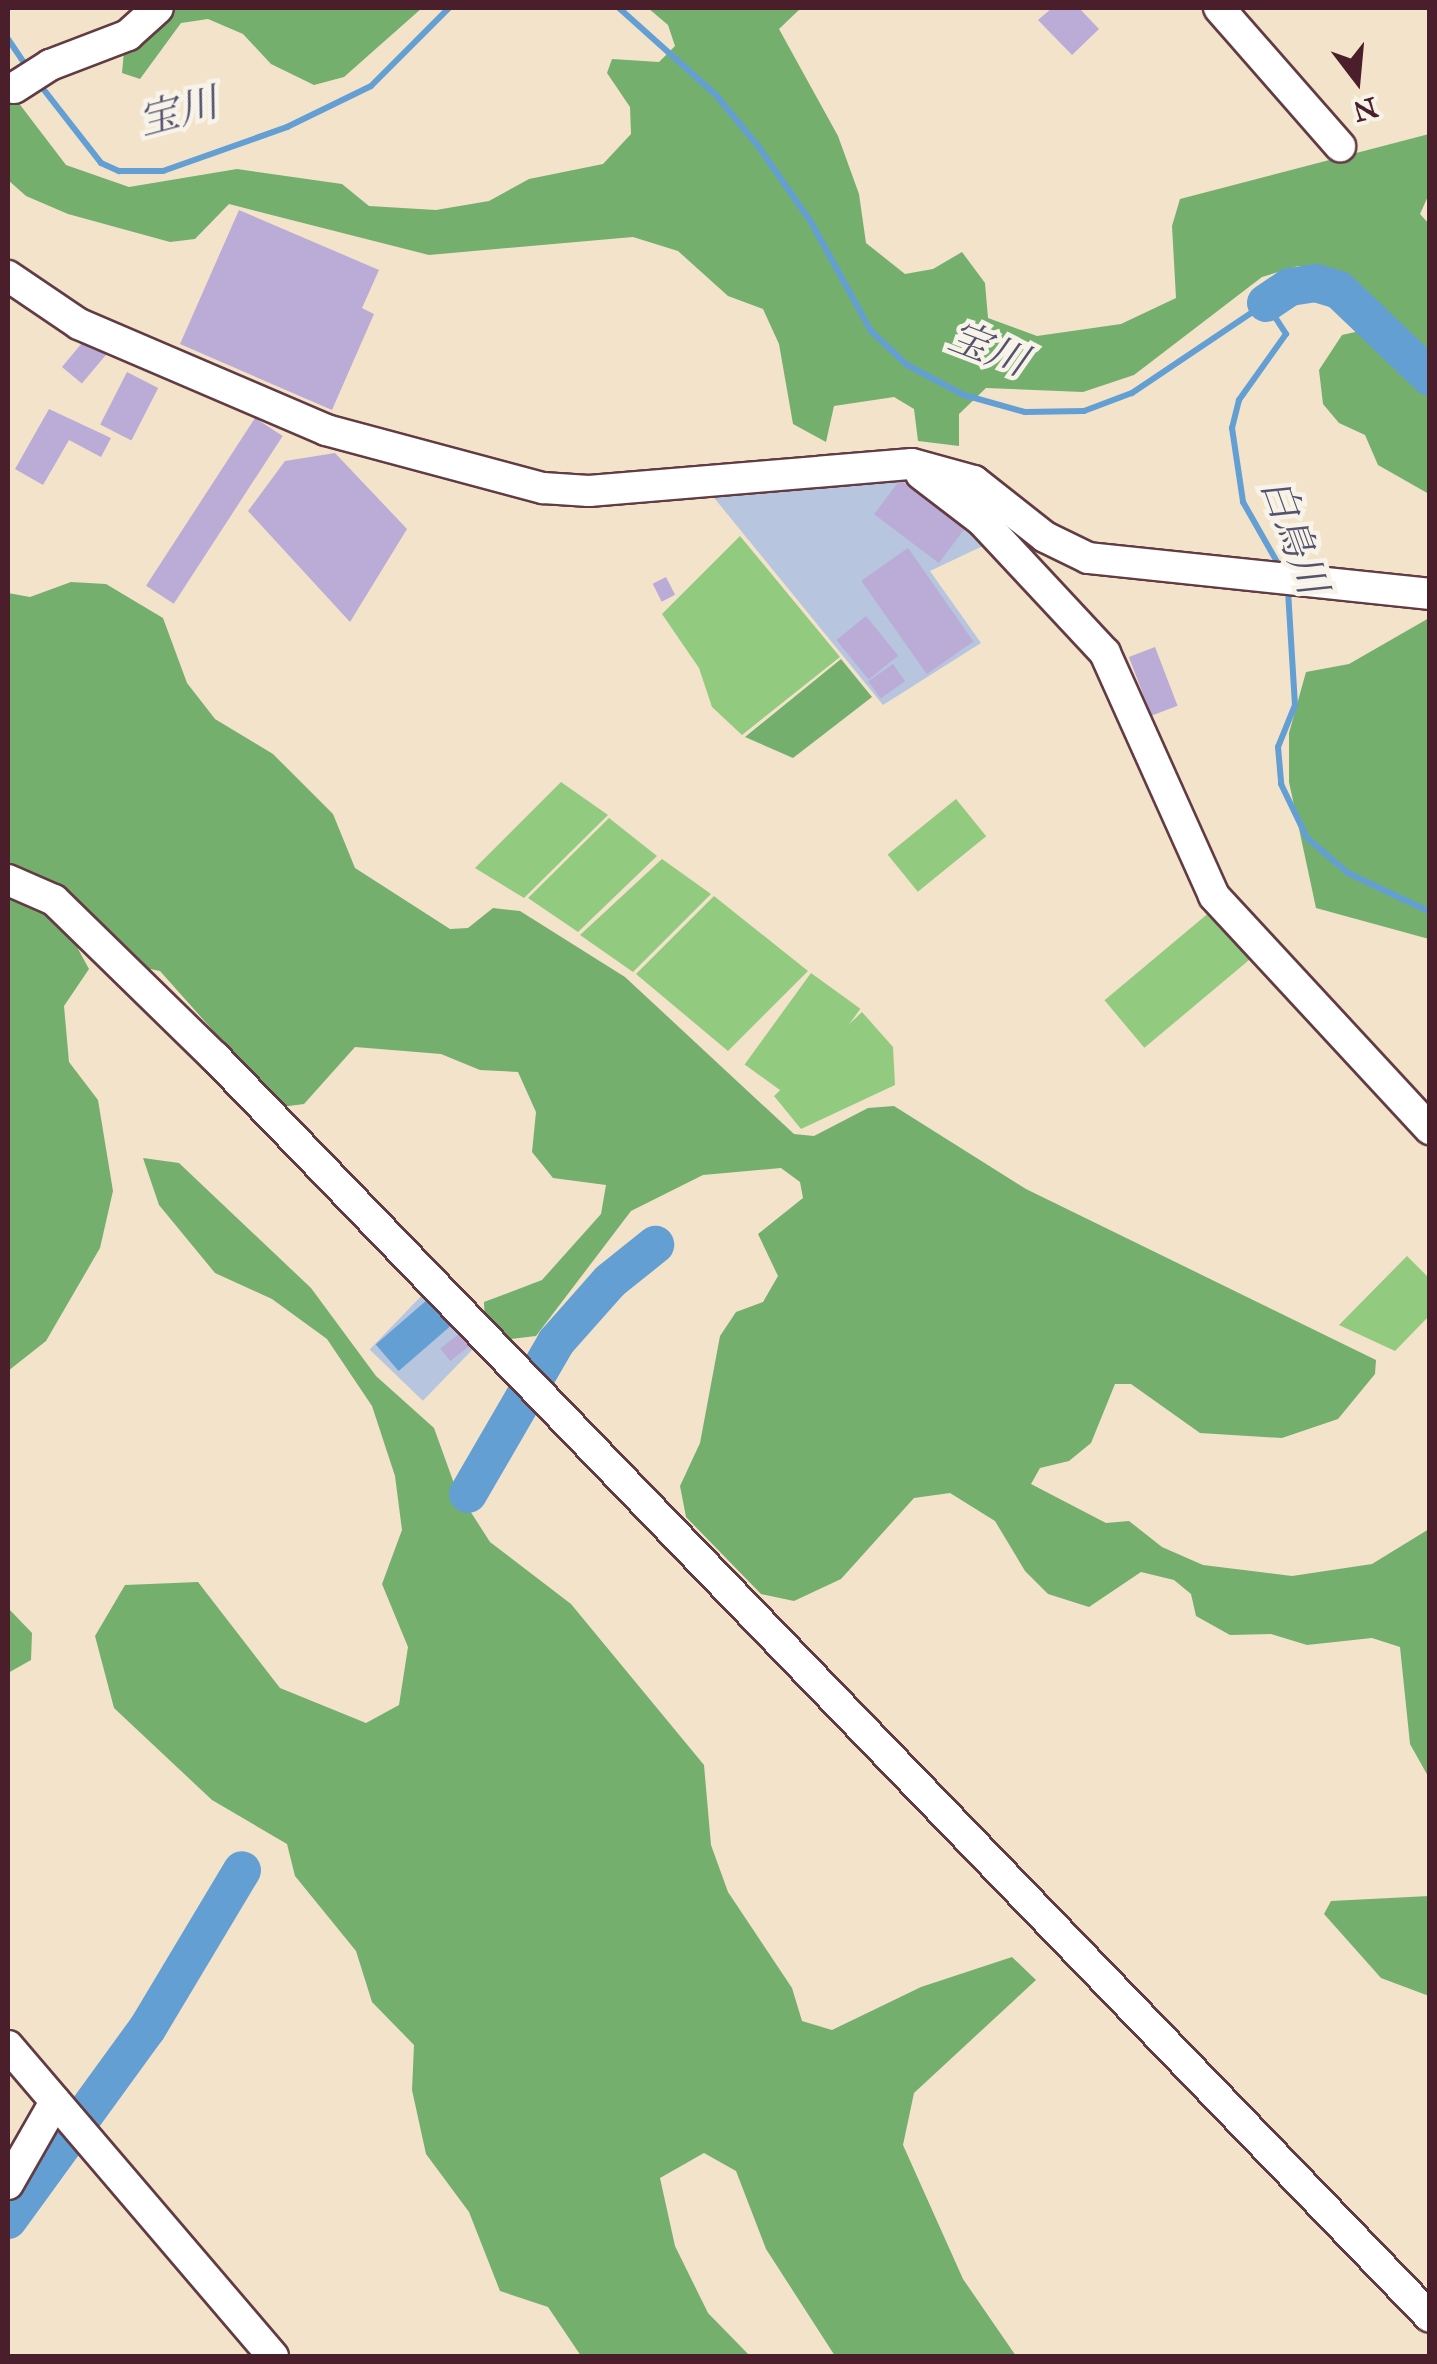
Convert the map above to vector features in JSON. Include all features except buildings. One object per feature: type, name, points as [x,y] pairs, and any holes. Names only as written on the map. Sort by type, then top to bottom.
[{"type":"street","points":[[14,88],[50,65],[128,35],[158,8]]},
{"type":"street","points":[[1220,8],[1340,146]]},
{"type":"street","points":[[8,276],[79,324],[326,430],[543,488],[589,490],[912,464],[974,481],[1045,538],[1088,558],[1430,594]]},
{"type":"street","points":[[912,464],[982,521],[1105,653],[1214,896],[1430,1128]]},
{"type":"street","points":[[8,880],[32,887],[70,915],[526,1378],[1430,2318]]},
{"type":"street","points":[[8,2046],[273,2356]]},
{"type":"street","points":[[8,2184],[59,2106]]},
{"type":"shaded area","points":[[904,477],[989,543],[930,571],[981,643],[883,705],[711,494]]},
{"type":"shaded area","points":[[428,1289],[481,1340],[423,1401],[370,1349]]},
{"type":"green space","points":[[175,8],[422,8],[344,77],[314,85],[271,64],[243,34],[208,19],[181,23],[140,79],[122,73],[124,51]]},
{"type":"green space","points":[[648,8],[801,8],[779,29],[838,136],[859,194],[866,243],[905,274],[933,269],[962,252],[985,283],[988,318],[1037,336],[1121,324],[1176,298],[1172,226],[1180,199],[1429,134],[1429,194],[1420,214],[1430,225],[1429,494],[1378,465],[1365,435],[1339,423],[1323,404],[1319,370],[1342,335],[1364,330],[1375,305],[1346,279],[1298,266],[1262,277],[1134,375],[1083,392],[986,388],[959,414],[959,446],[918,441],[914,409],[894,397],[834,406],[826,442],[793,424],[779,344],[763,309],[728,296],[678,251],[633,237],[429,255],[229,204],[195,239],[170,242],[68,214],[26,196],[8,180],[8,89],[66,165],[129,187],[237,169],[342,184],[369,206],[436,210],[489,201],[529,179],[603,164],[631,134],[630,107],[607,73],[612,59],[659,62],[675,46],[668,25]]},
{"type":"green space","points":[[740,536],[840,657],[742,735],[712,707],[699,668],[662,614]]},
{"type":"green space","points":[[71,582],[106,584],[163,618],[187,683],[215,719],[273,754],[333,814],[355,868],[450,929],[468,928],[493,908],[520,911],[625,977],[794,1134],[814,1136],[868,1108],[894,1106],[1026,1189],[1376,1360],[1375,1374],[1338,1419],[1282,1438],[1200,1433],[1131,1384],[1115,1384],[1091,1443],[1069,1461],[1040,1468],[1031,1484],[1106,1523],[1129,1521],[1162,1547],[1203,1565],[1292,1576],[1372,1564],[1429,1529],[1429,1778],[1410,1744],[1400,1647],[1372,1638],[1307,1645],[1271,1634],[1230,1635],[1196,1616],[1191,1594],[1174,1580],[1141,1572],[1089,1607],[1048,1594],[1025,1571],[995,1521],[950,1493],[914,1498],[841,1579],[794,1601],[761,1594],[686,1517],[680,1486],[700,1443],[720,1336],[736,1312],[763,1302],[778,1276],[758,1234],[803,1198],[800,1182],[781,1168],[703,1175],[631,1211],[536,1336],[511,1339],[485,1325],[484,1302],[542,1280],[601,1214],[606,1185],[553,1178],[532,1152],[536,1112],[518,1072],[480,1070],[441,1054],[355,1047],[304,1104],[281,1107],[160,971],[135,966],[28,872],[8,869],[8,593],[30,597]]},
{"type":"green space","points":[[1430,618],[1429,939],[1316,908],[1289,782],[1289,733],[1306,672],[1349,664]]},
{"type":"green space","points":[[841,659],[872,697],[793,758],[745,737]]},
{"type":"green space","points":[[561,782],[608,815],[524,898],[475,868]]},
{"type":"green space","points":[[956,799],[986,836],[918,892],[888,854]]},
{"type":"green space","points":[[609,818],[657,856],[578,932],[528,898]]},
{"type":"green space","points":[[662,859],[711,894],[633,972],[580,935]]},
{"type":"green space","points":[[8,895],[25,897],[71,936],[89,969],[64,1006],[69,1062],[98,1100],[113,1191],[100,1248],[46,1341],[8,1371]]},
{"type":"green space","points":[[714,896],[808,971],[728,1051],[636,974]]},
{"type":"green space","points":[[1211,911],[1251,958],[1144,1048],[1105,1000]]},
{"type":"green space","points":[[811,973],[860,1009],[794,1100],[745,1064]]},
{"type":"green space","points":[[862,1012],[893,1047],[895,1085],[801,1129],[774,1096]]},
{"type":"green space","points":[[143,1158],[179,1163],[311,1288],[376,1376],[434,1428],[456,1489],[490,1542],[571,1604],[704,1765],[711,1845],[728,1892],[792,1988],[802,2021],[832,2030],[921,1987],[1012,1957],[1036,1980],[914,2093],[903,2145],[963,2279],[1016,2356],[835,2356],[766,2249],[736,2171],[704,2153],[660,2178],[675,2246],[708,2313],[750,2356],[581,2356],[548,2307],[500,2291],[469,2212],[426,2154],[412,2090],[414,2045],[372,2002],[356,1951],[295,1876],[287,1844],[212,1800],[114,1708],[95,1636],[125,1585],[198,1582],[280,1688],[366,1723],[399,1705],[408,1647],[382,1584],[402,1530],[395,1476],[372,1406],[327,1339],[272,1299],[215,1273],[159,1205]]},
{"type":"green space","points":[[1407,1256],[1429,1278],[1429,1316],[1395,1351],[1339,1325]]},
{"type":"green space","points":[[8,1608],[32,1633],[31,1660],[8,1673]]},
{"type":"green space","points":[[1429,1896],[1429,1996],[1381,1978],[1324,1914],[1331,1901]]},
{"type":"water","points":[[427,1300],[450,1326],[399,1371],[376,1345]]},
{"type":"waterway","name":"宝川","points":[[37,81],[101,163],[119,171],[163,171],[287,127],[371,86],[449,8]]},
{"type":"waterway","name":"宝川","points":[[619,8],[716,95],[758,146],[811,222],[871,331],[907,365],[964,395],[1025,412],[1084,411],[1132,393],[1266,303],[1286,334],[1239,400],[1232,428],[1243,502],[1281,569]]},
{"type":"waterway","name":"宝川","points":[[8,39],[27,67]]},
{"type":"waterway","name":"宝川","points":[[1266,303],[1290,287],[1316,283],[1339,290],[1430,377]]},
{"type":"waterway","name":"白鳥川","points":[[1288,591],[1295,705],[1278,747],[1281,784],[1307,838],[1348,873],[1430,912]]},
{"type":"waterway","points":[[468,1494],[556,1342],[610,1281],[655,1245]]},
{"type":"waterway","points":[[8,2220],[147,2029],[242,1870]]}]
